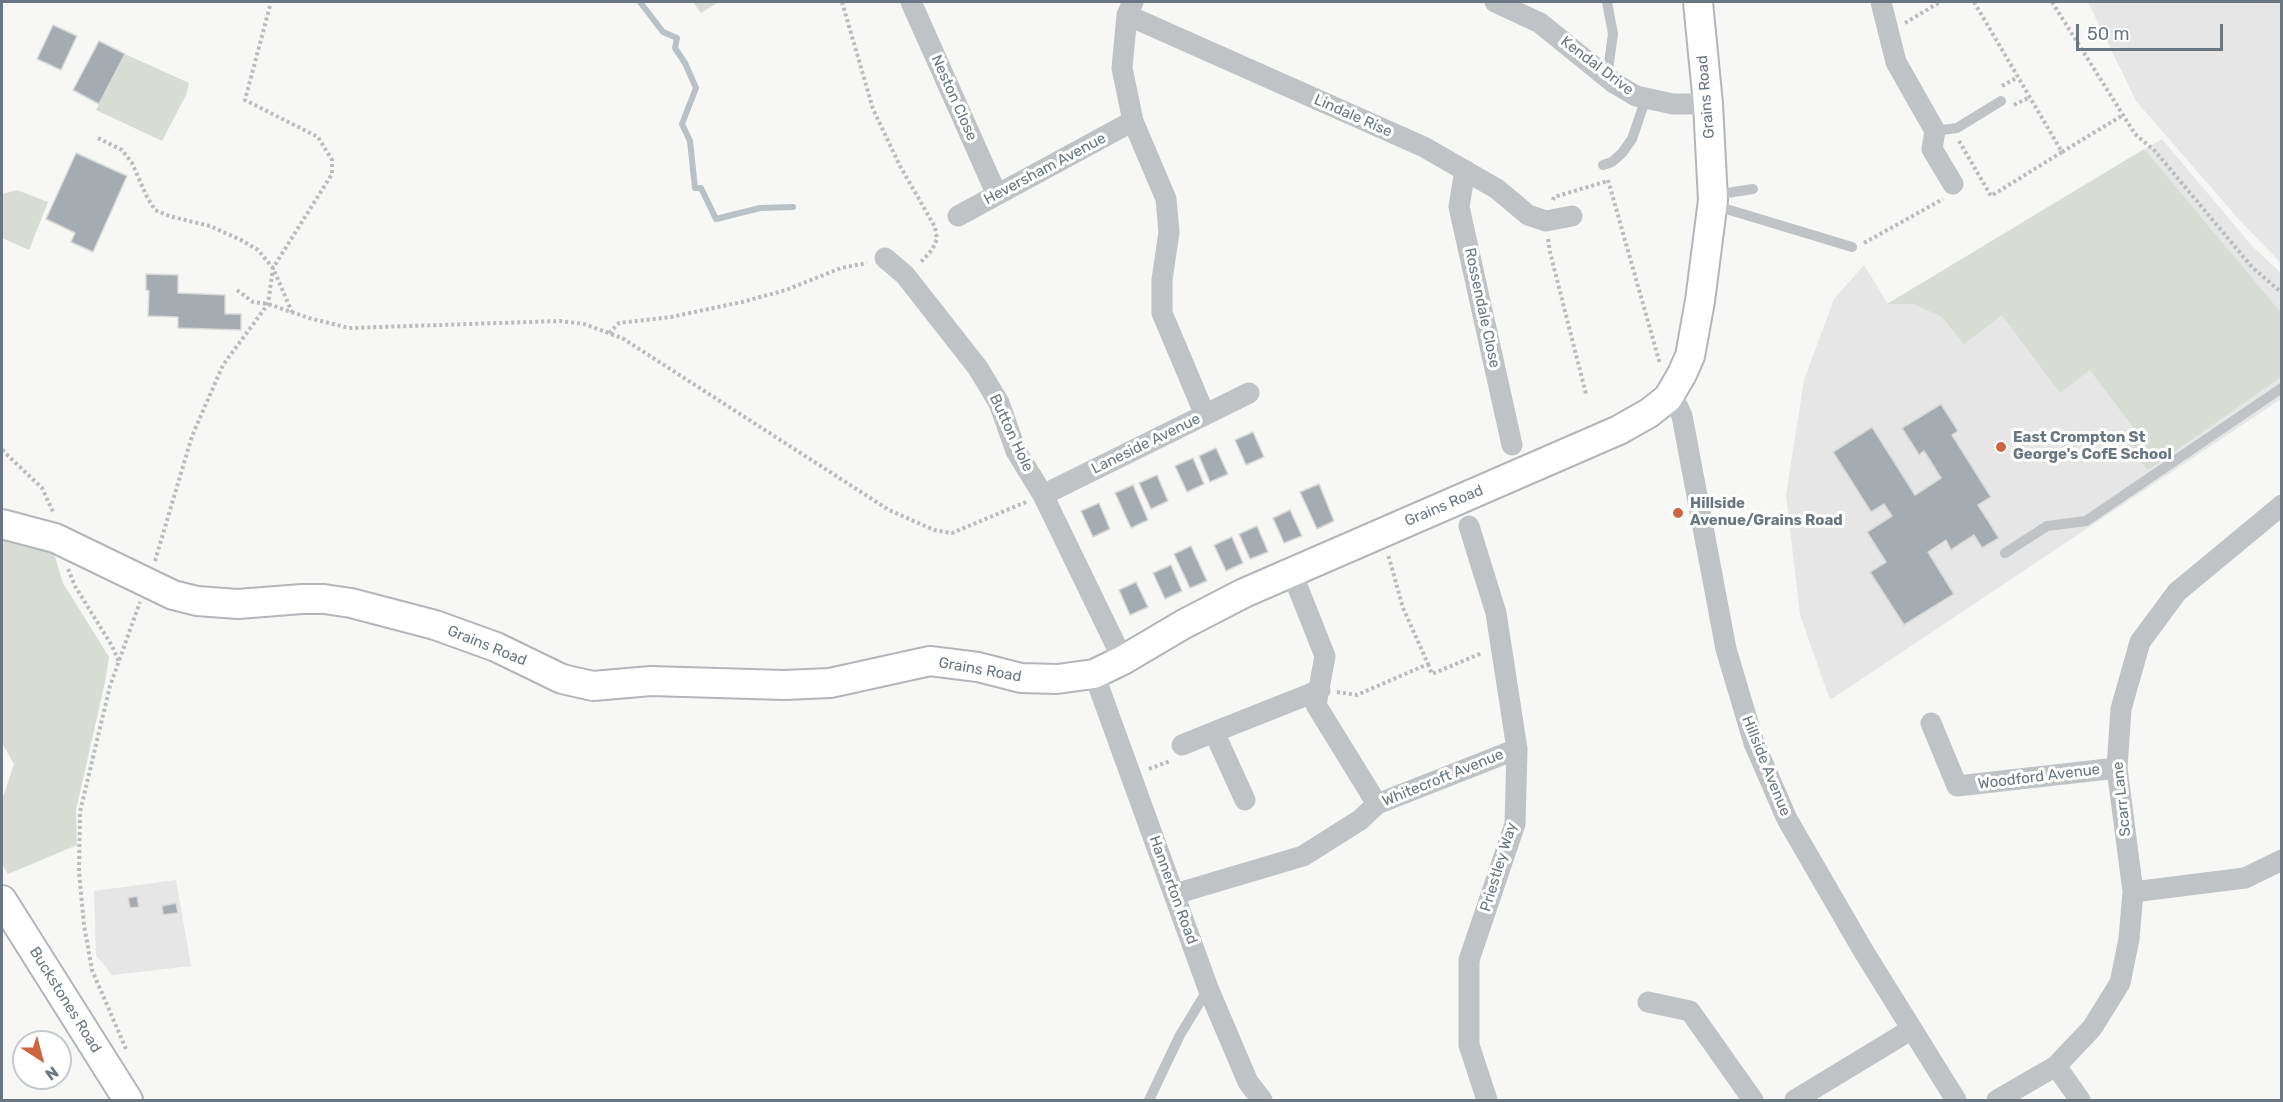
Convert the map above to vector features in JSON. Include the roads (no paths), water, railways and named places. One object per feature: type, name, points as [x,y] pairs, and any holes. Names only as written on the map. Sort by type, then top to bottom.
[{"type":"street","name":"Neston Close","points":[[911,2],[997,195]]},
{"type":"street","name":"Kendal Drive","points":[[1495,2],[1540,23],[1607,77],[1636,96],[1673,104],[1708,104]]},
{"type":"street","name":"Grains Road","points":[[2,524],[60,540],[173,595],[219,604],[302,599],[351,603],[435,625],[496,647],[562,679],[593,686],[651,681],[784,685],[830,683],[930,662],[978,667],[1021,678],[1057,679],[1094,674],[1245,592],[1619,430],[1649,413],[1672,391],[1690,356],[1700,301],[1712,200],[1708,104],[1698,2]]},
{"type":"street","points":[[1881,2],[1896,62],[1935,131],[1932,149],[1958,187]]},
{"type":"street","points":[[1130,8],[1122,69],[1133,121],[1166,199],[1169,232],[1162,280],[1162,313],[1205,415]]},
{"type":"street","name":"Lindale Rise","points":[[1130,8],[1424,147],[1497,189],[1528,215],[1546,221],[1572,216]]},
{"type":"street","name":"Heversham Avenue","points":[[958,216],[1133,121]]},
{"type":"street","name":"Rossendale Close","points":[[1465,170],[1460,207],[1512,445]]},
{"type":"street","name":"Button Hole","points":[[885,258],[905,275],[978,368],[999,403],[1016,451],[1043,495],[1123,660]]},
{"type":"street","name":"Hillside Avenue","points":[[1672,391],[1682,416],[1726,649],[1754,743],[1787,819],[1956,1101]]},
{"type":"street","name":"Laneside Avenue","points":[[1043,495],[1249,393]]},
{"type":"street","name":"Scarr Lane","points":[[1997,1101],[2056,1065],[2092,1028],[2120,983],[2129,939],[2133,892],[2117,768],[2121,709],[2140,642],[2177,592],[2282,505]]},
{"type":"street","name":"Priestley Way","points":[[1469,526],[1496,613],[1517,749],[1515,824],[1469,960],[1469,1045],[1487,1101]]},
{"type":"street","points":[[1298,588],[1325,656],[1316,705],[1377,804]]},
{"type":"street","name":"Hannerton Road","points":[[1094,674],[1208,988],[1248,1082],[1262,1101]]},
{"type":"street","points":[[1182,745],[1320,690]]},
{"type":"street","name":"Woodford Avenue","points":[[1931,723],[1957,786],[2117,768]]},
{"type":"street","points":[[1214,732],[1245,800]]},
{"type":"street","name":"Whitecroft Avenue","points":[[1175,894],[1303,856],[1360,819],[1377,804],[1517,749]]},
{"type":"street","points":[[2133,892],[2245,878],[2282,860]]},
{"type":"street","name":"Buckstones Road","points":[[2,900],[128,1101]]},
{"type":"street","points":[[1648,1002],[1690,1011],[1753,1101]]},
{"type":"street","points":[[1795,1101],[1912,1029]]},
{"type":"street","points":[[2056,1065],[2080,1101]]},
{"type":"lane","points":[[1607,2],[1614,34],[1607,77]]},
{"type":"lane","points":[[1603,165],[1622,153],[1632,140],[1646,98]]},
{"type":"lane","points":[[1935,131],[1957,128],[2001,101]]},
{"type":"lane","points":[[1712,200],[1753,189]]},
{"type":"lane","points":[[1712,200],[1852,247]]},
{"type":"lane","points":[[2005,553],[2047,526],[2086,521],[2282,388]]},
{"type":"lane","points":[[1149,1101],[1180,1035],[1208,988]]},
{"type":"waterway","points":[[640,2],[663,32],[677,38],[675,48],[685,63],[696,88],[682,124],[690,141],[695,188],[701,188],[716,219],[760,208],[793,207]]},
{"type":"place","name":"East Crompton St George's CofE School","points":[[2001,447]]},
{"type":"place","name":"Hillside Avenue/Grains Road","points":[[1678,513]]}]
